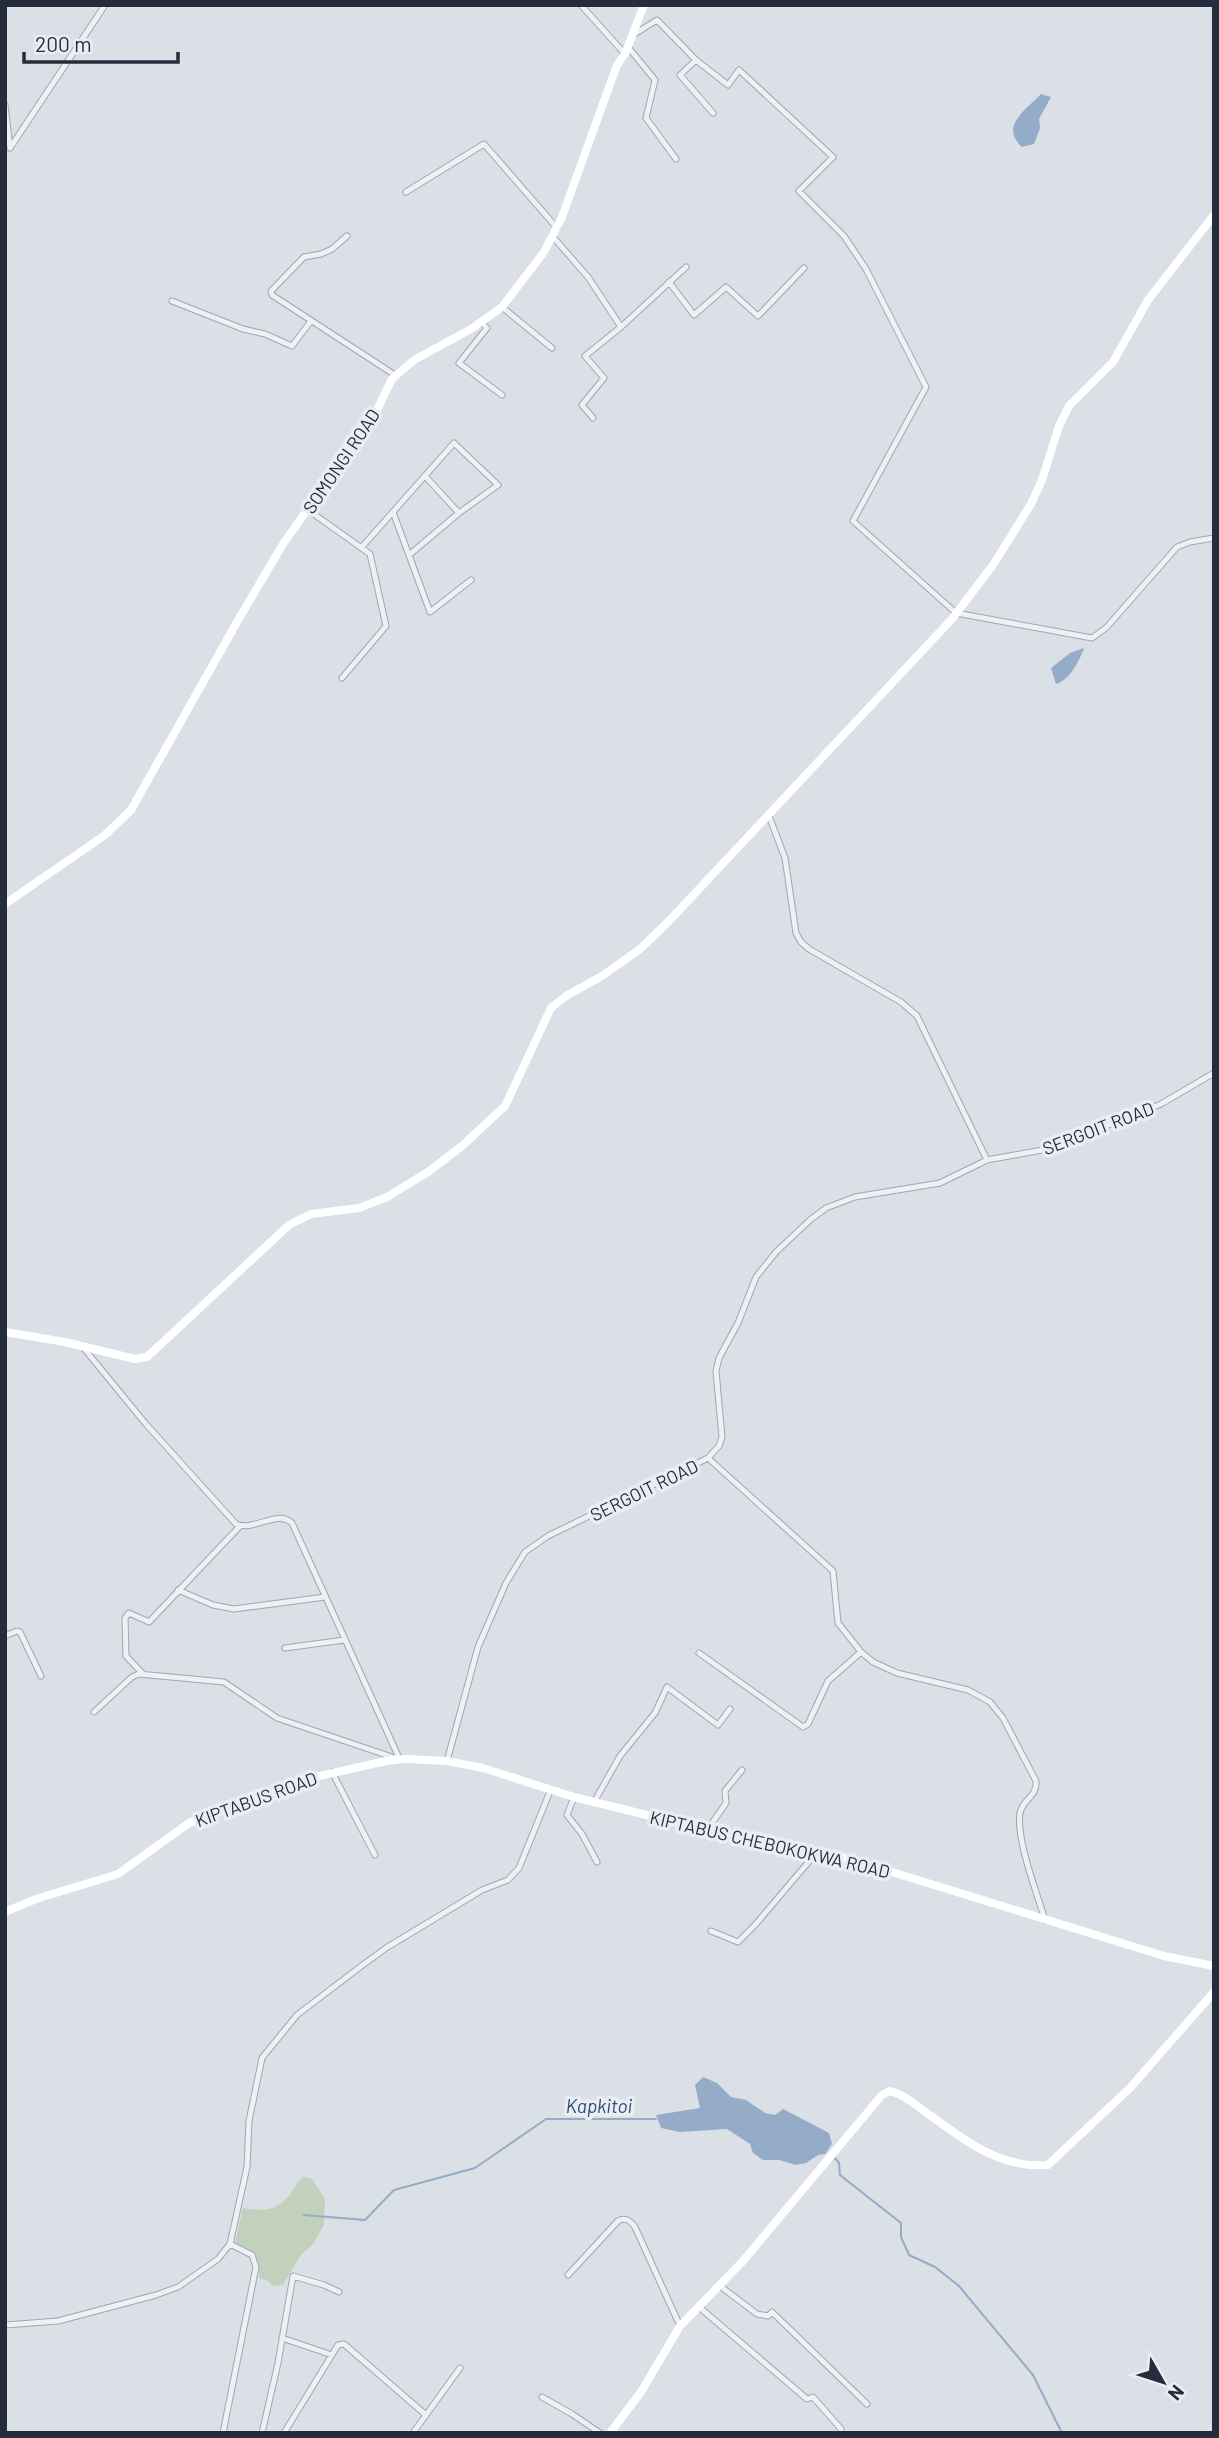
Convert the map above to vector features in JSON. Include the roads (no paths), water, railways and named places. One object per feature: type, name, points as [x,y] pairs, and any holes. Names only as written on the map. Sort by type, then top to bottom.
[{"type":"street","points":[[5,105],[10,148],[105,5]]},
{"type":"street","points":[[581,5],[655,80],[646,118],[676,159]]},
{"type":"street","name":"SOMONGI ROAD","points":[[5,904],[105,835],[131,810],[284,544],[374,416],[396,375],[414,360],[502,307],[531,271],[557,228],[617,65],[633,35],[644,5]]},
{"type":"street","points":[[633,35],[657,20],[696,60],[728,85],[739,70],[833,157],[799,191],[844,236],[866,269],[926,387],[853,521],[956,613],[1092,638],[1100,634],[1123,611],[1177,547],[1214,538]]},
{"type":"street","points":[[696,60],[680,75],[713,113]]},
{"type":"street","points":[[406,192],[484,144],[557,228]]},
{"type":"street","points":[[5,1332],[135,1359],[147,1357],[289,1225],[311,1214],[359,1208],[387,1197],[428,1172],[462,1146],[505,1106],[551,1008],[640,949],[715,874],[925,650],[956,613],[993,565],[1031,504],[1042,480],[1061,419],[1069,406],[1112,362],[1148,300],[1214,215]]},
{"type":"street","points":[[347,236],[332,249],[304,257],[271,291],[272,295],[396,375]]},
{"type":"street","points":[[553,237],[588,277],[621,327]]},
{"type":"street","points":[[593,418],[582,405],[604,378],[585,356],[686,267]]},
{"type":"street","points":[[670,282],[694,315],[726,287],[758,317],[804,268]]},
{"type":"street","points":[[172,301],[292,346],[310,321]]},
{"type":"street","points":[[502,307],[552,348]]},
{"type":"street","points":[[481,322],[487,328],[458,363],[502,395]]},
{"type":"street","points":[[360,548],[454,443],[498,485],[409,555]]},
{"type":"street","points":[[425,476],[460,513]]},
{"type":"street","points":[[308,510],[370,554],[386,626],[342,678]]},
{"type":"street","points":[[393,512],[430,612],[471,580]]},
{"type":"street","points":[[769,816],[785,858],[798,939],[809,949],[901,1002],[917,1016],[987,1160]]},
{"type":"street","name":"SERGOIT ROAD","points":[[447,1761],[478,1647],[506,1583],[525,1552],[548,1536],[708,1458],[719,1446],[722,1437],[716,1371],[719,1358],[738,1323],[756,1277],[776,1252],[810,1220],[835,1205],[865,1195],[940,1183],[987,1160],[1048,1149],[1161,1104],[1214,1073]]},
{"type":"street","points":[[82,1346],[214,1502],[240,1526],[248,1527],[279,1518],[290,1521],[400,1760]]},
{"type":"street","points":[[708,1458],[833,1570],[838,1623],[873,1662],[897,1673],[968,1690],[990,1702],[1003,1718],[1036,1781],[1036,1792],[1023,1805],[1020,1820],[1025,1852],[1045,1920]]},
{"type":"street","points":[[143,1674],[126,1656],[125,1618],[129,1613],[149,1622],[240,1526]]},
{"type":"street","points":[[178,1590],[226,1609],[325,1597]]},
{"type":"street","points":[[5,1636],[17,1631],[23,1637],[41,1676]]},
{"type":"street","points":[[285,1648],[344,1640]]},
{"type":"street","points":[[699,1653],[803,1727],[808,1724],[828,1681],[862,1652]]},
{"type":"street","points":[[94,1712],[132,1676],[143,1674],[224,1682],[277,1718],[400,1760]]},
{"type":"street","points":[[594,1802],[621,1756],[655,1713],[667,1687],[719,1725],[730,1709]]},
{"type":"street","name":"KIPTABUS ROAD","points":[[6,1909],[11,1910],[27,1902],[118,1874],[189,1823],[302,1780],[400,1760],[447,1761]]},
{"type":"street","name":"KIPTABUS CHEBOKOKWA ROAD","points":[[447,1761],[483,1768],[594,1802],[850,1859],[1164,1956],[1214,1966]]},
{"type":"street","points":[[708,1829],[726,1803],[725,1791],[742,1770]]},
{"type":"street","points":[[332,1772],[375,1855]]},
{"type":"street","points":[[5,2325],[58,2321],[178,2287],[218,2259],[230,2244],[247,2167],[250,2121],[262,2058],[297,2015],[386,1948],[482,1890],[514,1876],[551,1789]]},
{"type":"street","points":[[574,1797],[567,1815],[582,1834],[597,1862]]},
{"type":"street","points":[[711,1931],[738,1942],[817,1852]]},
{"type":"street","points":[[610,2433],[636,2399],[680,2326],[720,2286],[875,2101],[886,2092],[895,2092],[904,2097],[981,2150],[1003,2161],[1029,2166],[1048,2165],[1130,2088],[1214,1992]]},
{"type":"street","points":[[568,2275],[618,2221],[628,2220],[635,2227],[680,2326]]},
{"type":"street","points":[[223,2433],[256,2267],[252,2255],[230,2244]]},
{"type":"street","points":[[262,2433],[293,2276],[339,2292]]},
{"type":"street","points":[[720,2286],[757,2314],[768,2316],[772,2312],[867,2404]]},
{"type":"street","points":[[699,2307],[807,2399],[813,2397],[841,2429]]},
{"type":"street","points":[[282,2338],[332,2355]]},
{"type":"street","points":[[284,2433],[338,2345],[344,2344],[426,2415]]},
{"type":"street","points":[[413,2433],[460,2368]]},
{"type":"street","points":[[542,2397],[600,2433]]},
{"type":"water","points":[[1041,94],[1051,97],[1039,119],[1040,128],[1034,144],[1022,147],[1013,132],[1014,125],[1022,112]]},
{"type":"water","points":[[1084,648],[1070,674],[1056,684],[1051,668],[1070,653]]},
{"type":"water","points":[[703,2077],[717,2083],[731,2097],[746,2100],[765,2113],[775,2115],[783,2109],[829,2133],[832,2144],[825,2154],[796,2165],[779,2160],[763,2160],[753,2153],[750,2144],[727,2129],[680,2132],[661,2128],[656,2115],[700,2108],[695,2085]]},
{"type":"waterway","name":"Kapkitoi","points":[[304,2215],[365,2220],[394,2190],[475,2168],[546,2119],[656,2119]]},
{"type":"waterway","name":"Kapkitoi","points":[[834,2157],[839,2163],[840,2175],[901,2223],[901,2237],[909,2255],[935,2267],[959,2286],[1033,2375],[1062,2433]]}]
